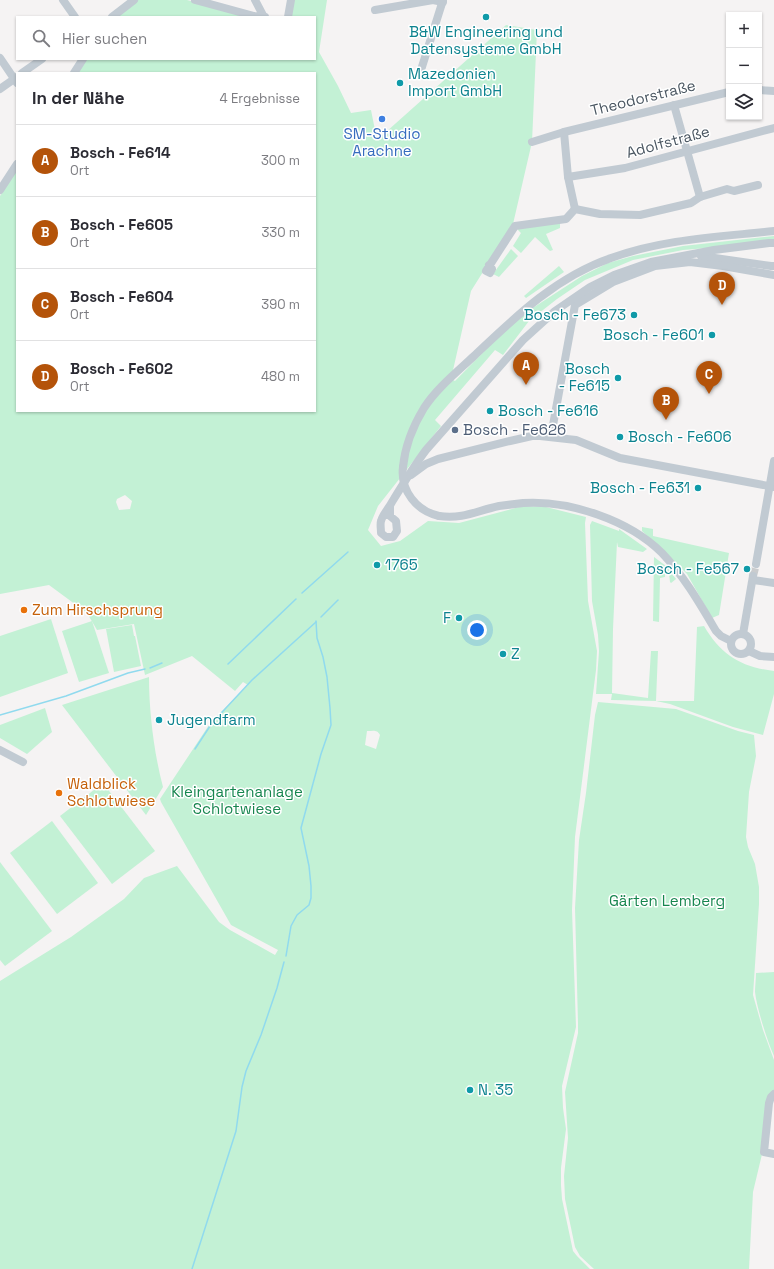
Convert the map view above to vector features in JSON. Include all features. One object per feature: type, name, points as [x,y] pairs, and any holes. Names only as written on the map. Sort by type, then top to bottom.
[{"type":"street","points":[[63,0],[74,16]]},
{"type":"street","points":[[113,16],[134,0]]},
{"type":"street","points":[[194,0],[254,16]]},
{"type":"street","points":[[255,0],[263,16]]},
{"type":"street","points":[[288,16],[292,0]]},
{"type":"street","points":[[375,10],[433,0],[443,1],[421,70]]},
{"type":"street","points":[[0,58],[16,80],[0,89]]},
{"type":"street","points":[[23,72],[41,60]]},
{"type":"street","points":[[75,72],[82,60]]},
{"type":"street","points":[[762,90],[774,91]]},
{"type":"street","name":"Theodorstraße","points":[[532,142],[564,132],[726,93]]},
{"type":"street","points":[[674,105],[700,197]]},
{"type":"street","name":"Adolfstraße","points":[[568,178],[619,169],[774,128]]},
{"type":"street","points":[[564,132],[568,178],[575,209]]},
{"type":"street","points":[[0,190],[16,166]]},
{"type":"street","points":[[575,209],[600,214],[640,215],[690,203],[700,197],[727,189],[734,191],[758,185]]},
{"type":"street","points":[[489,265],[515,226],[566,219],[575,209]]},
{"type":"street","points":[[731,641],[721,636],[716,630],[682,577],[662,553],[638,535],[608,519],[564,505],[532,503],[498,506],[460,517],[439,516],[424,510],[408,495],[404,486],[403,467],[405,453],[412,432],[425,407],[454,375],[521,312],[549,291],[591,266],[609,258],[644,248],[678,241],[774,231]]},
{"type":"street","points":[[390,506],[418,460],[439,433],[523,340],[555,311],[590,287],[619,273],[651,262],[735,247],[774,243]]},
{"type":"street","points":[[734,260],[730,257],[730,253],[735,247]]},
{"type":"street","points":[[688,255],[706,256],[774,266]]},
{"type":"street","points":[[551,436],[574,305],[613,282],[655,266],[690,262],[774,275]]},
{"type":"street","points":[[408,478],[426,464],[438,460],[532,436],[551,436],[576,440],[620,458],[772,487]]},
{"type":"street","points":[[756,564],[772,487],[774,461]]},
{"type":"street","points":[[743,634],[753,578],[774,583]]},
{"type":"street","points":[[743,634],[751,641],[749,651],[743,655],[736,654],[731,648],[731,641],[736,635],[743,634]]},
{"type":"street","points":[[749,651],[760,656],[774,657]]},
{"type":"street","points":[[0,750],[22,762]]},
{"type":"street","points":[[774,1094],[769,1103],[764,1152],[774,1154]]},
{"type":"green space","points":[[137,0],[187,0],[247,16],[116,16]]},
{"type":"green space","name":"Kleingartenanlage Schlotwiese","points":[[294,0],[327,0],[319,52],[351,113],[371,110],[377,140],[506,25],[537,30],[532,142],[513,224],[471,291],[451,379],[455,381],[509,326],[525,313],[582,276],[608,263],[633,256],[683,246],[774,236],[774,239],[731,246],[683,250],[633,260],[585,280],[557,299],[529,321],[503,355],[495,350],[435,420],[441,426],[378,506],[368,530],[381,546],[400,541],[428,521],[459,523],[523,506],[546,507],[586,517],[588,601],[597,651],[596,670],[575,837],[572,910],[576,1027],[562,1086],[566,1129],[561,1168],[561,1185],[562,1199],[573,1251],[590,1269],[0,1269],[0,981],[71,937],[124,899],[144,878],[177,866],[219,922],[230,930],[275,955],[278,950],[231,925],[160,799],[211,722],[248,685],[243,682],[235,691],[192,656],[145,675],[134,624],[97,630],[87,613],[49,585],[0,594],[0,196],[16,171],[16,412],[316,412],[316,72],[79,72],[86,60],[316,60],[316,16],[290,16]],"holes":[[[125,495],[132,501],[130,509],[119,510],[116,502],[117,499]],[[367,731],[376,731],[380,735],[376,749],[365,745]]]},
{"type":"green space","points":[[560,222],[560,228],[546,234],[553,250],[550,251],[535,237],[521,253],[513,246],[521,233],[518,230],[519,227]]},
{"type":"green space","points":[[511,249],[518,256],[499,277],[493,274]]},
{"type":"green space","points":[[559,266],[564,272],[526,298],[524,296]]},
{"type":"green space","points":[[592,521],[619,531],[619,529],[647,549],[643,552],[618,547],[617,542],[612,693],[648,698],[651,651],[658,651],[656,701],[611,700],[612,694],[596,694],[599,651],[598,635],[592,601],[590,525]]},
{"type":"green space","points":[[642,527],[653,529],[653,536],[729,553],[719,615],[712,618],[687,574],[642,531]]},
{"type":"green space","points":[[654,557],[666,566],[676,579],[671,583],[669,573],[665,574],[665,577],[660,578],[659,622],[653,621]]},
{"type":"green space","points":[[51,619],[68,673],[0,697],[0,636]]},
{"type":"green space","points":[[92,621],[109,673],[79,682],[62,631]]},
{"type":"green space","points":[[132,625],[141,666],[114,672],[106,629]]},
{"type":"green space","points":[[704,626],[717,645],[733,658],[742,663],[774,671],[774,694],[763,735],[733,727],[670,704],[656,701],[694,701],[697,627]]},
{"type":"green space","points":[[149,677],[153,732],[163,787],[146,815],[62,705]]},
{"type":"green space","name":"Gärten Lemberg","points":[[598,702],[676,709],[738,731],[754,735],[756,756],[749,792],[746,837],[748,847],[755,864],[759,887],[753,995],[763,1030],[774,1060],[774,1092],[753,1192],[749,1269],[594,1269],[580,1256],[575,1247],[565,1199],[564,1176],[568,1138],[565,1092],[578,1033],[575,908],[579,840]]},
{"type":"green space","points":[[45,708],[52,732],[27,754],[0,738],[0,725]]},
{"type":"green space","points":[[103,783],[155,851],[112,884],[60,816]]},
{"type":"green space","points":[[52,821],[98,883],[57,914],[10,853]]},
{"type":"green space","points":[[0,862],[52,931],[5,966],[0,960]]},
{"type":"green space","points":[[774,972],[774,1056],[768,1042],[755,992],[756,973]]},
{"type":"waterway","points":[[302,593],[348,552]]},
{"type":"waterway","points":[[228,664],[296,599]]},
{"type":"waterway","points":[[321,617],[338,600]]},
{"type":"waterway","points":[[286,956],[291,926],[297,915],[309,905],[311,898],[309,866],[301,828],[321,754],[331,725],[327,677],[317,638],[316,621]]},
{"type":"waterway","points":[[195,749],[212,723],[252,680],[316,622]]},
{"type":"waterway","points":[[150,668],[162,663]]},
{"type":"waterway","points":[[0,715],[66,696],[128,673],[145,669]]},
{"type":"waterway","points":[[192,1269],[236,1131],[242,1087],[246,1071],[261,1035],[284,962]]},
{"type":"tunnel","points":[[753,576],[756,564]]},
{"type":"place","name":"B&W Engineering und Datensysteme GmbH","points":[[486,17]]},
{"type":"place","name":"Mazedonien Import GmbH","points":[[400,83]]},
{"type":"place","name":"SM-Studio Arachne","points":[[382,119]]},
{"type":"place","name":"Bosch - Fe602","points":[[722,305]]},
{"type":"place","name":"Bosch - Fe673","points":[[634,315]]},
{"type":"place","name":"Bosch - Fe601","points":[[712,335]]},
{"type":"place","name":"Bosch - Fe615","points":[[618,378]]},
{"type":"place","name":"Bosch - Fe614","points":[[526,385]]},
{"type":"place","name":"Bosch - Fe604","points":[[709,394]]},
{"type":"place","name":"Bosch - Fe616","points":[[490,411]]},
{"type":"place","name":"Bosch - Fe605","points":[[666,420]]},
{"type":"place","name":"Bosch - Fe626","points":[[455,430]]},
{"type":"place","name":"Bosch - Fe606","points":[[620,437]]},
{"type":"place","name":"Bosch - Fe631","points":[[698,488]]},
{"type":"place","name":"1765","points":[[377,565]]},
{"type":"place","name":"Bosch - Fe567","points":[[747,569]]},
{"type":"place","name":"Zum Hirschsprung","points":[[24,610]]},
{"type":"place","name":"F","points":[[459,618]]},
{"type":"place","name":"Z","points":[[503,654]]},
{"type":"place","name":"Jugendfarm","points":[[159,720]]},
{"type":"place","name":"Waldblick Schlotwiese","points":[[59,793]]},
{"type":"place","name":"N. 35","points":[[470,1090]]}]
